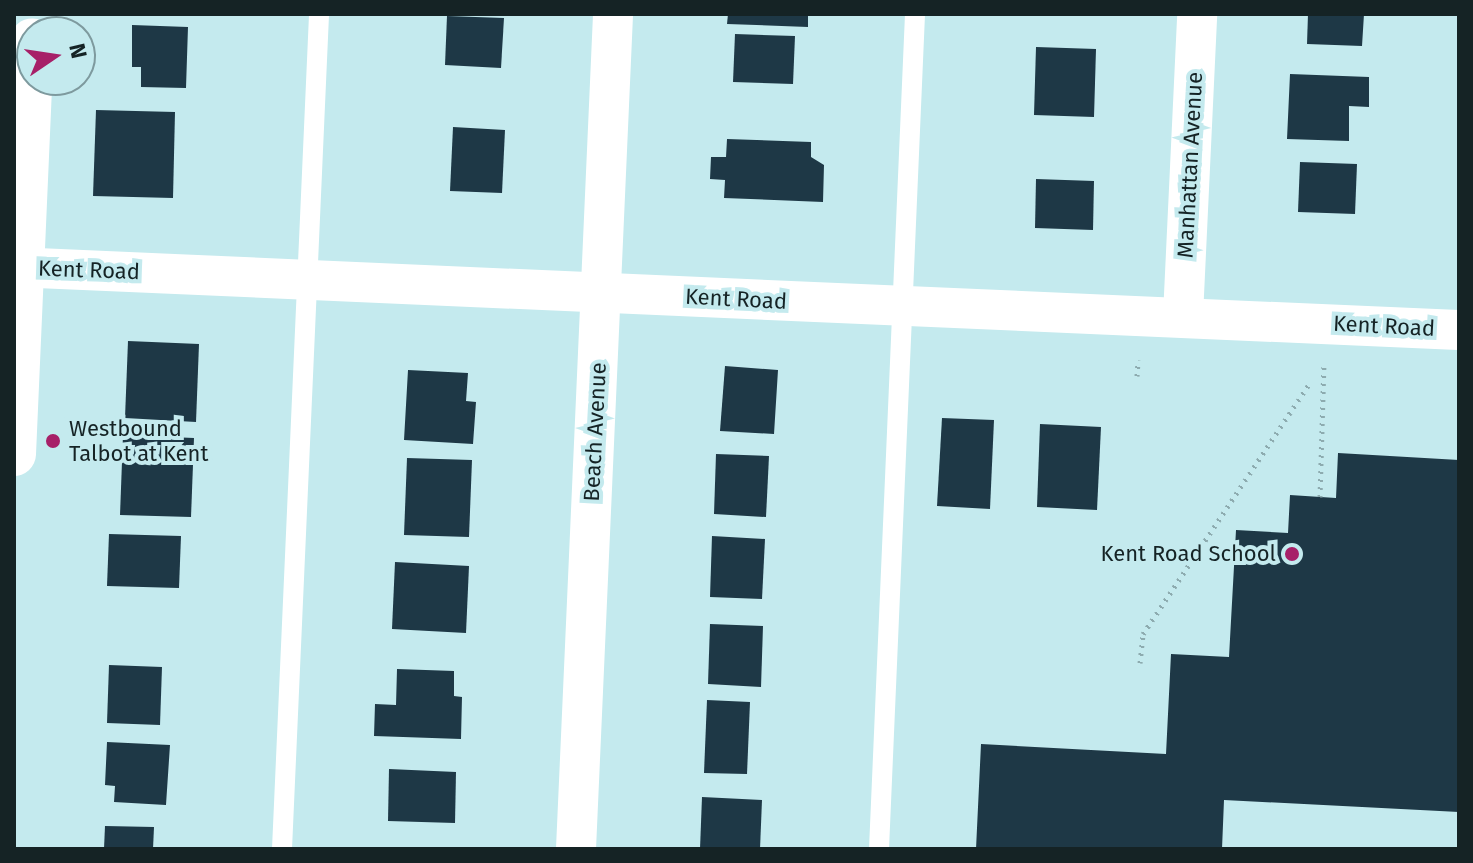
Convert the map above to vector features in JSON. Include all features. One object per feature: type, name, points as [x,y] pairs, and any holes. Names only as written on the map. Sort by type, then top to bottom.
[{"type":"street","name":"Beach Avenue","points":[[576,849],[613,14]]},
{"type":"street","name":"Manhattan Avenue","points":[[1183,316],[1197,14]]},
{"type":"street","points":[[14,454],[18,267],[29,96]]},
{"type":"street","name":"Kent Road","points":[[18,267],[1459,330]]},
{"type":"lane","points":[[282,849],[319,14]]},
{"type":"lane","points":[[879,849],[915,14]]},
{"type":"path","points":[[1320,497],[1326,323]]},
{"type":"path","points":[[1140,663],[1143,634],[1310,383]]},
{"type":"building","points":[[728,14],[808,14],[808,27],[727,24]]},
{"type":"building","points":[[1308,14],[1364,14],[1362,46],[1307,44]]},
{"type":"building","points":[[447,16],[504,18],[501,68],[445,65]]},
{"type":"building","points":[[132,25],[188,27],[186,88],[141,87],[141,67],[132,67]]},
{"type":"building","points":[[735,34],[795,36],[793,84],[733,82]]},
{"type":"building","points":[[1036,47],[1096,49],[1094,117],[1034,115]]},
{"type":"building","points":[[1290,74],[1369,77],[1369,107],[1349,106],[1349,141],[1287,139]]},
{"type":"building","points":[[96,110],[175,112],[173,198],[93,196]]},
{"type":"building","points":[[453,127],[505,130],[502,193],[450,191]]},
{"type":"building","points":[[727,139],[811,142],[811,157],[824,165],[823,202],[724,198],[725,180],[710,179],[711,157],[726,157]]},
{"type":"building","points":[[1300,162],[1357,164],[1355,214],[1298,212]]},
{"type":"building","points":[[1036,179],[1094,181],[1093,230],[1035,228]]},
{"type":"building","points":[[128,341],[199,344],[196,422],[125,418]]},
{"type":"building","points":[[725,366],[778,370],[774,434],[720,431]]},
{"type":"building","points":[[408,370],[468,373],[466,401],[476,402],[473,444],[404,440]]},
{"type":"building","points":[[942,418],[994,420],[990,509],[937,506]]},
{"type":"building","points":[[1040,424],[1101,427],[1097,510],[1037,507]]},
{"type":"building","points":[[123,435],[194,438],[191,517],[120,515]]},
{"type":"building","points":[[1338,453],[1459,460],[1459,812],[1224,800],[1222,849],[976,849],[981,744],[1166,754],[1171,654],[1229,657],[1236,530],[1288,533],[1290,495],[1336,498]]},
{"type":"building","points":[[716,454],[769,456],[766,517],[714,514]]},
{"type":"building","points":[[407,458],[472,460],[469,537],[404,535]]},
{"type":"building","points":[[109,534],[181,536],[179,588],[107,586]]},
{"type":"building","points":[[712,536],[765,539],[762,599],[710,597]]},
{"type":"building","points":[[395,562],[469,566],[466,633],[392,629]]},
{"type":"building","points":[[710,624],[763,626],[761,687],[708,684]]},
{"type":"building","points":[[109,665],[162,667],[160,725],[107,723]]},
{"type":"building","points":[[397,669],[454,671],[454,696],[462,697],[461,739],[374,736],[375,704],[396,705]]},
{"type":"building","points":[[707,700],[750,702],[747,774],[704,773]]},
{"type":"building","points":[[107,742],[170,745],[166,805],[114,802],[115,786],[105,785]]},
{"type":"building","points":[[389,769],[456,772],[455,823],[388,821]]},
{"type":"building","points":[[702,797],[762,800],[760,849],[700,849]]},
{"type":"building","points":[[105,826],[154,827],[153,849],[104,849]]},
{"type":"place","name":"Westbound Talbot at Kent","points":[[53,441]]},
{"type":"place","name":"Kent Road School","points":[[1292,554]]}]
